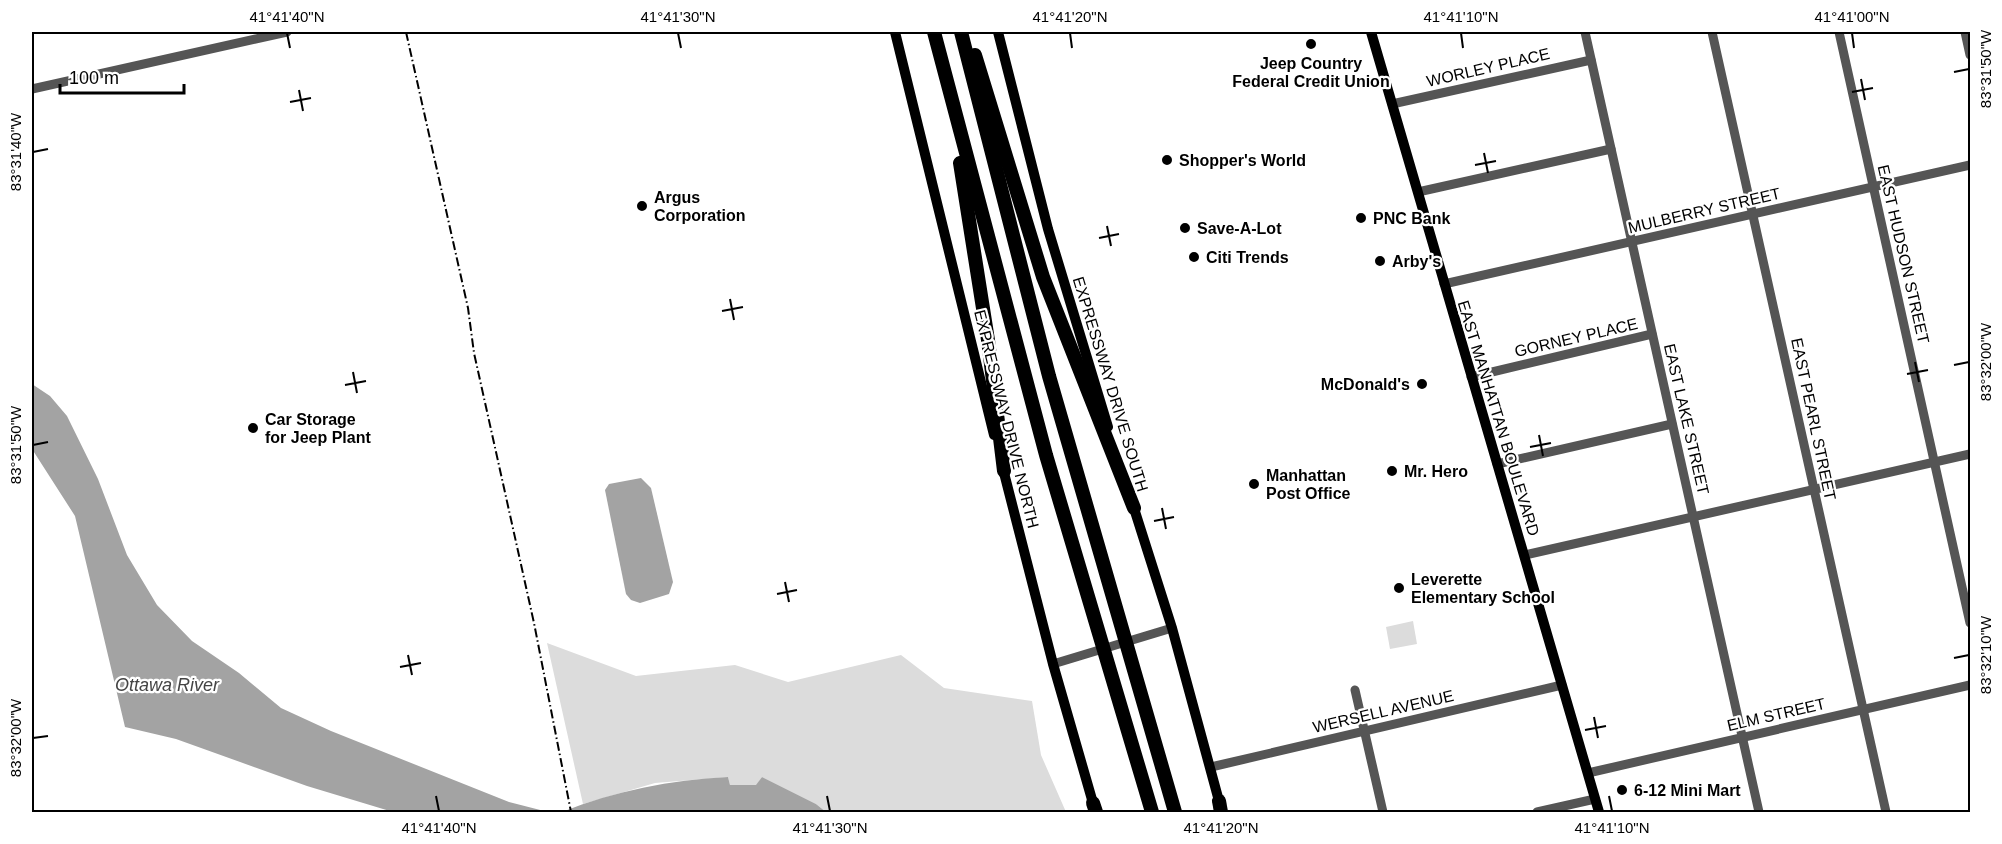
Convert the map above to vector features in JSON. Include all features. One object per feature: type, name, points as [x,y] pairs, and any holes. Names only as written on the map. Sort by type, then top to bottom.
[{"type":"highway","points":[[934,32],[1046,455],[1152,813]]},
{"type":"highway","points":[[961,32],[1067,442],[1175,813]]},
{"type":"highway","points":[[967,32],[986,87],[1042,277],[1134,508]]},
{"type":"highway","points":[[949,93],[988,340],[1004,471]]},
{"type":"main road","name":"EXPRESSWAY DRIVE NORTH","points":[[895,32],[1053,664],[1095,810]]},
{"type":"main road","name":"EXPRESSWAY DRIVE SOUTH","points":[[998,32],[1070,305],[1172,628],[1221,809]]},
{"type":"main road","name":"EAST MANHATTAN BOULEVARD","points":[[1371,32],[1599,813]]},
{"type":"street","points":[[32,89],[286,32]]},
{"type":"street","name":"EAST LAKE STREET","points":[[1585,32],[1759,813]]},
{"type":"street","name":"EAST PEARL STREET","points":[[1712,32],[1886,813]]},
{"type":"street","name":"EAST HUDSON STREET","points":[[1839,32],[1971,623]]},
{"type":"street","points":[[1965,32],[1971,55]]},
{"type":"street","name":"WORLEY PLACE","points":[[1392,104],[1592,60]]},
{"type":"street","points":[[1418,192],[1611,149]]},
{"type":"street","name":"MULBERRY STREET","points":[[1444,284],[1971,165]]},
{"type":"street","name":"GORNEY PLACE","points":[[1470,377],[1652,334]]},
{"type":"street","points":[[1497,464],[1672,424]]},
{"type":"street","points":[[1525,555],[1971,454]]},
{"type":"street","points":[[1053,664],[1172,628]]},
{"type":"street","name":"WERSELL AVENUE","points":[[1211,767],[1562,685]]},
{"type":"street","name":"ELM STREET","points":[[1588,772],[1971,685]]},
{"type":"street","points":[[1354,690],[1383,813]]},
{"type":"street","points":[[1537,813],[1595,799]]},
{"type":"shaded area","points":[[1413,621],[1417,644],[1390,649],[1386,627]]},
{"type":"shaded area","points":[[547,643],[636,676],[735,665],[788,682],[901,655],[944,688],[1032,701],[1041,755],[1066,812],[826,812],[816,804],[762,777],[756,786],[730,785],[728,777],[655,783],[583,804]]},
{"type":"water","name":"Ottawa River","points":[[32,384],[50,396],[67,416],[98,479],[127,555],[157,605],[192,641],[239,673],[281,708],[331,731],[509,802],[548,812],[393,812],[307,786],[176,739],[125,727],[75,516],[32,449]]},
{"type":"water","points":[[641,478],[651,488],[673,582],[669,594],[640,603],[631,600],[626,594],[605,490],[609,484]]},
{"type":"water","points":[[728,777],[730,785],[756,785],[762,777],[816,804],[826,812],[562,812],[602,798],[643,788]]},
{"type":"railway","points":[[406,32],[468,308],[474,353],[534,623],[571,812]]},
{"type":"place","name":"Jeep Country Federal Credit Union","points":[[1311,44]]},
{"type":"place","name":"Shopper's World","points":[[1167,160]]},
{"type":"place","name":"Argus Corporation","points":[[642,206]]},
{"type":"place","name":"PNC Bank","points":[[1361,218]]},
{"type":"place","name":"Save-A-Lot","points":[[1185,228]]},
{"type":"place","name":"Citi Trends","points":[[1194,257]]},
{"type":"place","name":"Arby's","points":[[1380,261]]},
{"type":"place","name":"McDonald's","points":[[1422,384]]},
{"type":"place","name":"Car Storage for Jeep Plant","points":[[253,428]]},
{"type":"place","name":"Mr. Hero","points":[[1392,471]]},
{"type":"place","name":"Manhattan Post Office","points":[[1254,484]]},
{"type":"place","name":"Leverette Elementary School","points":[[1399,588]]},
{"type":"place","name":"6-12 Mini Mart","points":[[1622,790]]}]
